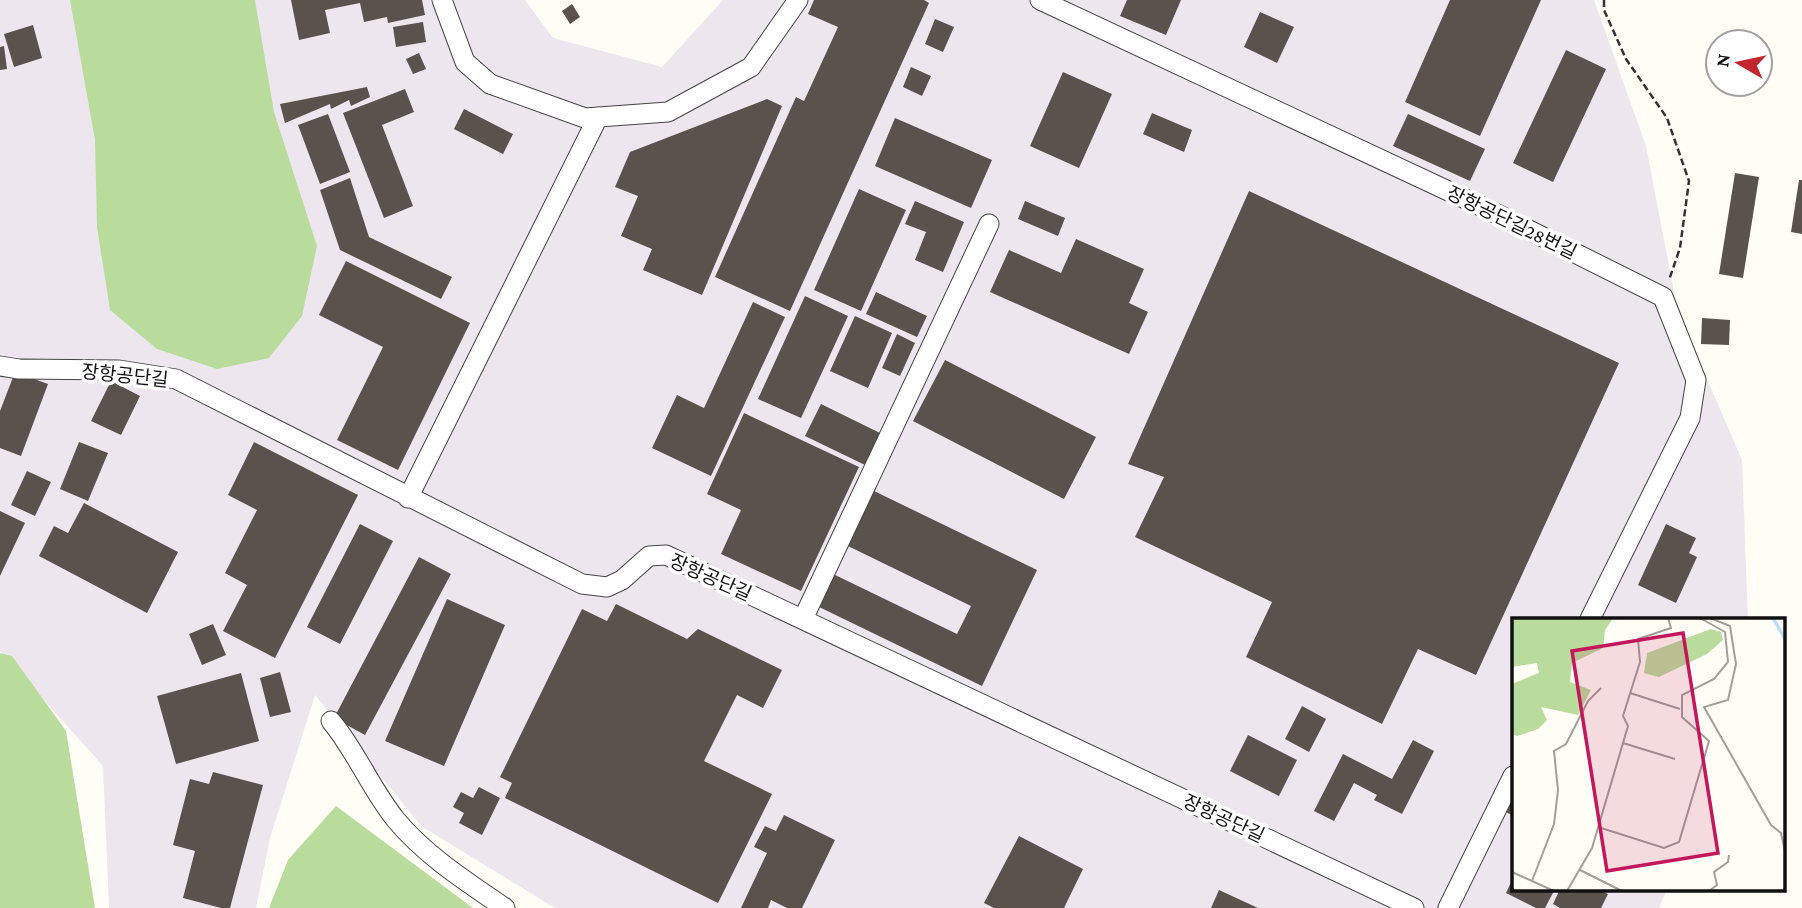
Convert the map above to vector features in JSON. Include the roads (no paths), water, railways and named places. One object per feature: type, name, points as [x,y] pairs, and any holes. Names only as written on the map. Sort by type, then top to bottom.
[{"type":"street","points":[[442,0],[465,62],[490,84],[585,118],[668,112],[751,68],[798,0]]},
{"type":"street","name":"장항공단길28번길","points":[[1040,0],[1489,210],[1663,297],[1696,380],[1690,418],[1590,618]]},
{"type":"street","points":[[408,498],[598,117]]},
{"type":"street","points":[[803,619],[989,224]]},
{"type":"street","name":"장항공단길","points":[[0,366],[19,369],[120,370],[176,379],[582,584],[607,587],[622,580],[649,556],[666,555],[1414,908]]},
{"type":"street","points":[[331,721],[342,734],[395,819],[421,847],[505,908]]},
{"type":"street","points":[[1448,908],[1512,778]]}]
